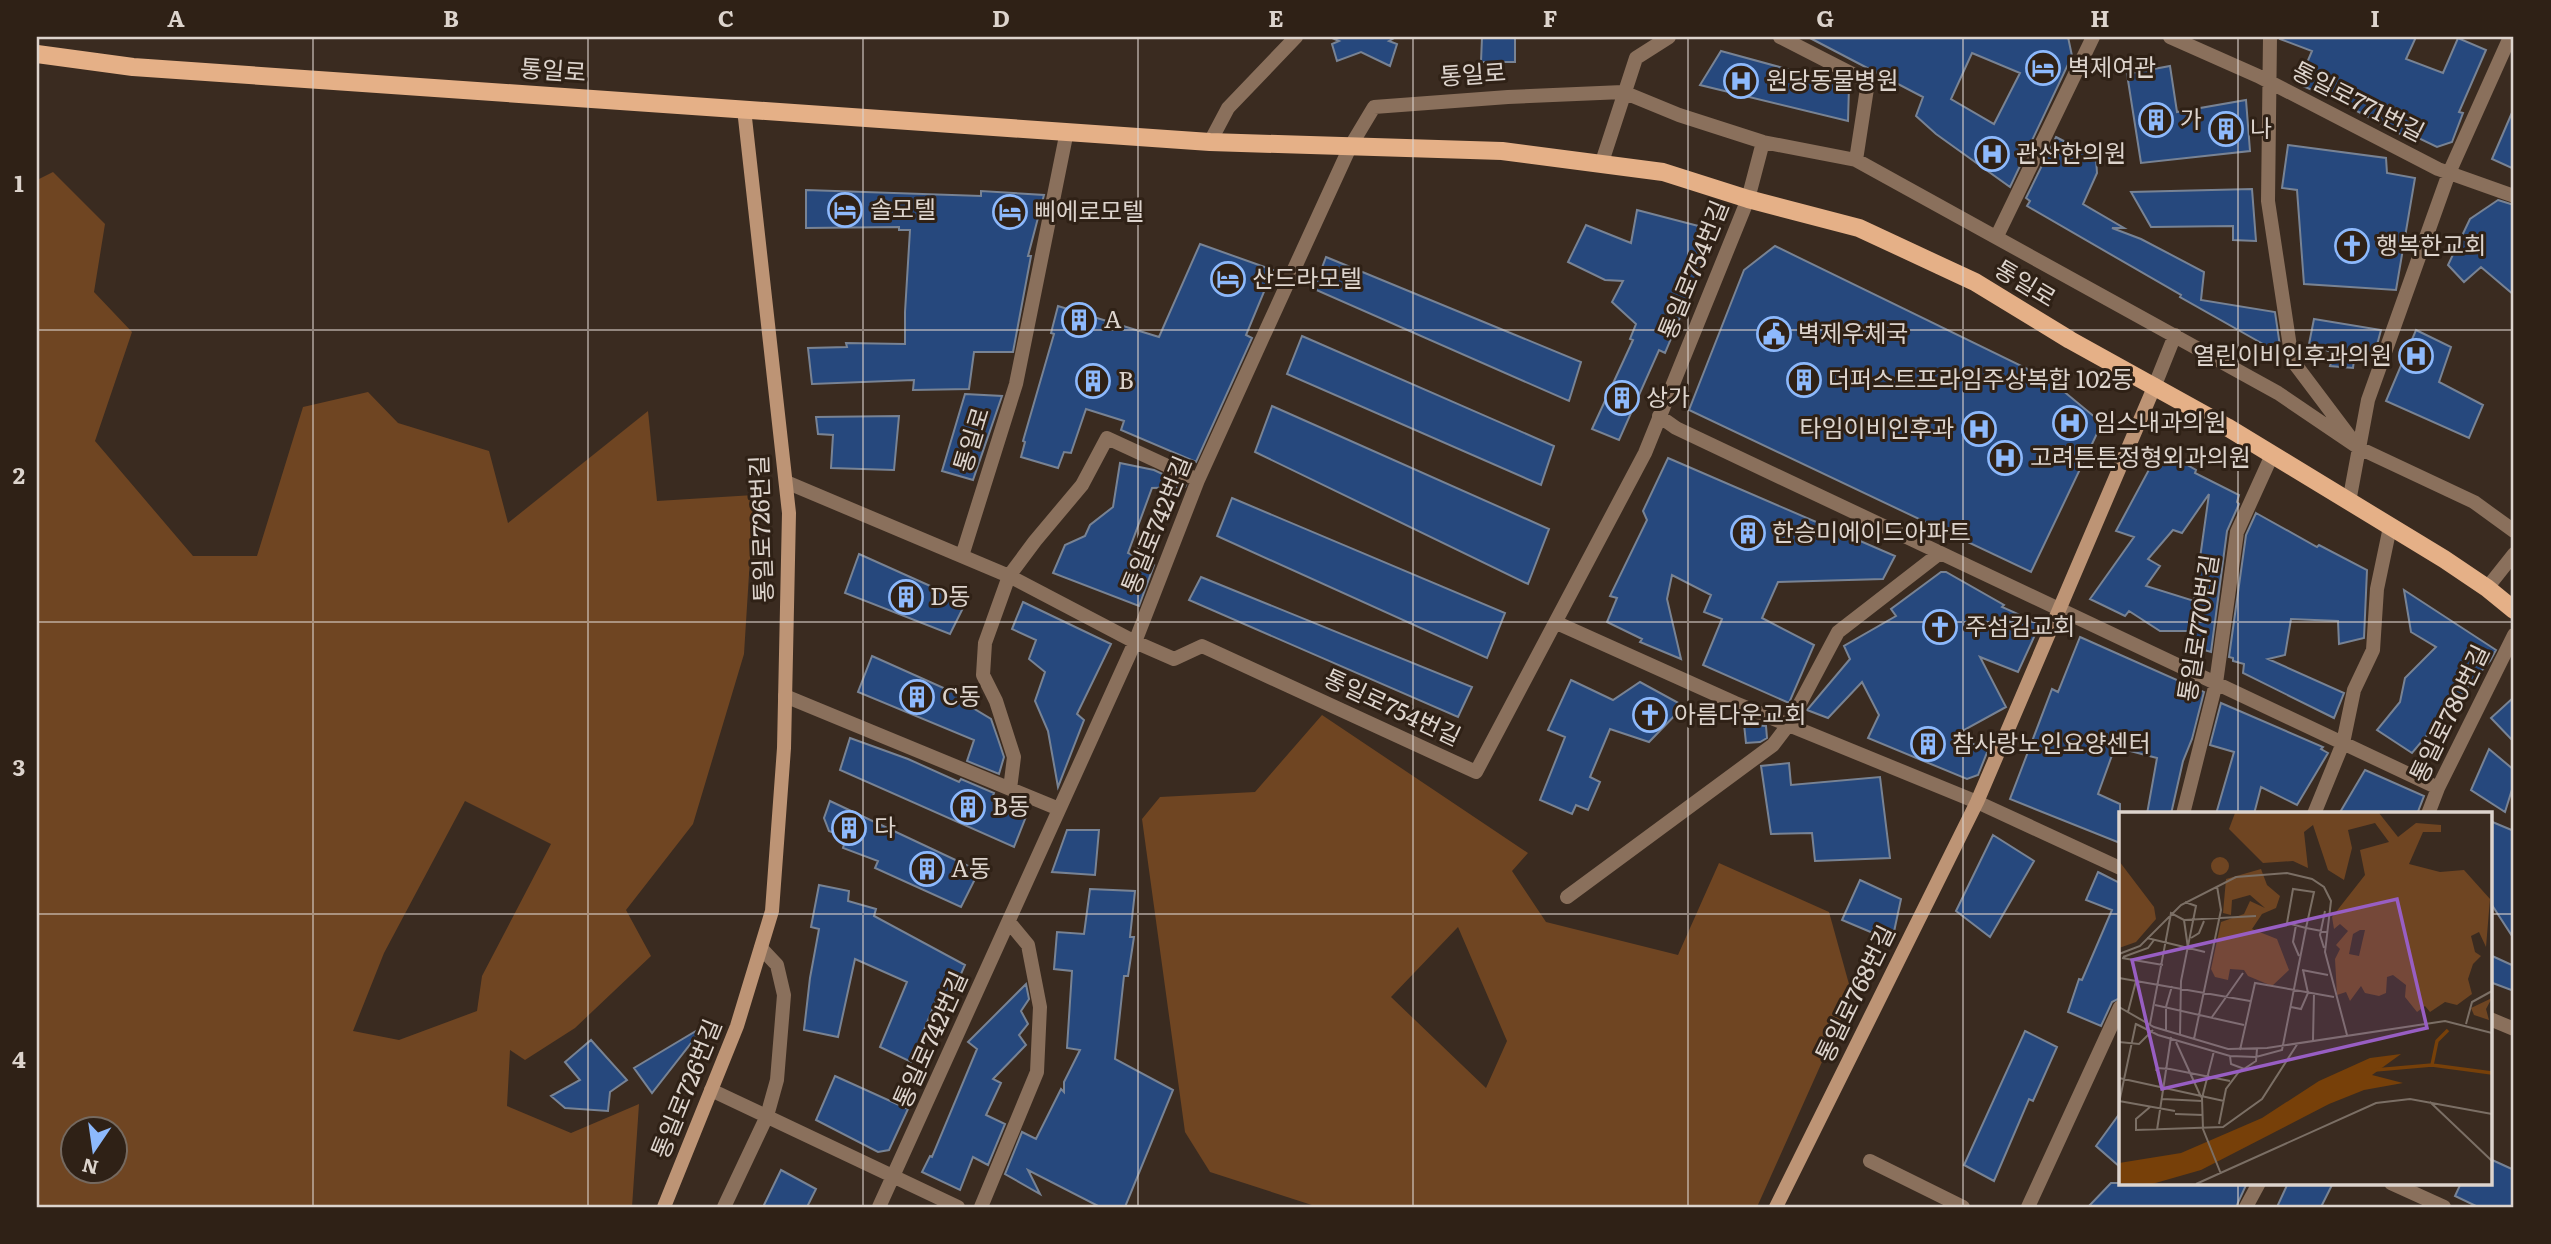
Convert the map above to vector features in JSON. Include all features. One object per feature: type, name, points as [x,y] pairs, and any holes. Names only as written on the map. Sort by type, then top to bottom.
[{"type":"main road","name":"통일로","points":[[37,54],[133,67],[1210,142],[1502,151],[1663,172],[1859,228],[1975,282],[2070,340],[2155,385],[2272,455],[2487,588],[2514,610]]},
{"type":"street","points":[[1210,142],[1228,108],[1296,37]]},
{"type":"street","points":[[1601,166],[1636,58],[1669,37]]},
{"type":"street","points":[[1780,37],[1868,82],[1856,160]]},
{"type":"street","points":[[1997,236],[2093,37]]},
{"type":"street","name":"통일로771번길","points":[[2170,37],[2270,82],[2449,173],[2514,196]]},
{"type":"street","name":"통일로","points":[[2270,37],[2267,201],[2292,360],[2359,449]]},
{"type":"street","points":[[2349,502],[2368,400],[2449,173],[2510,37]]},
{"type":"street","name":"통일로","points":[[1350,147],[1374,107],[1623,92],[1679,115],[1763,142],[1856,160],[2278,393],[2359,449],[2474,502],[2514,531]]},
{"type":"street","name":"통일로726번길","points":[[664,1207],[737,1026],[772,911],[784,748],[789,513],[744,109]]},
{"type":"street","name":"통일로","points":[[962,556],[1016,384],[1067,131]]},
{"type":"street","name":"통일로754번길","points":[[1135,642],[1174,659],[1202,646],[1476,772],[1645,453],[1748,198],[1763,142]]},
{"type":"street","name":"통일로742번길","points":[[879,1207],[1135,642],[1198,480],[1350,147]]},
{"type":"street","points":[[2155,385],[2175,335]]},
{"type":"street","name":"통일로768번길","points":[[1776,1207],[1977,802],[2155,385]]},
{"type":"street","points":[[1660,416],[1676,428],[2438,788]]},
{"type":"street","points":[[1010,789],[1014,757],[996,701],[983,675],[985,643],[1009,576],[1083,485],[1107,438],[1198,480]]},
{"type":"street","name":"통일로770번길","points":[[2184,812],[2216,683],[2237,532],[2272,455]]},
{"type":"street","points":[[786,482],[1009,576],[1135,642]]},
{"type":"street","points":[[2315,812],[2343,743],[2354,690],[2373,650],[2377,589],[2390,527]]},
{"type":"street","points":[[1567,897],[1773,745],[1789,724],[1838,632],[1940,553]]},
{"type":"street","points":[[2487,588],[2514,554]]},
{"type":"street","points":[[1557,623],[1735,703],[1977,802],[2119,868]]},
{"type":"street","name":"통일로780번길","points":[[2429,812],[2514,635]]},
{"type":"street","points":[[785,696],[1059,809]]},
{"type":"street","points":[[981,1207],[1037,1072],[1040,1007],[1028,945],[1009,922]]},
{"type":"street","points":[[724,1207],[767,1116],[777,1080],[785,995],[777,965],[761,947]]},
{"type":"street","points":[[2028,1207],[2119,1009]]},
{"type":"street","points":[[2492,1020],[2514,1029]]},
{"type":"street","points":[[711,1090],[958,1207]]},
{"type":"street","points":[[1870,1161],[1963,1207]]},
{"type":"street","points":[[2246,1207],[2258,1184]]},
{"type":"street","points":[[2393,1184],[2444,1207]]},
{"type":"shaded area","points":[[53,172],[105,224],[94,292],[132,332],[95,441],[193,556],[257,556],[303,407],[368,392],[398,423],[489,451],[508,523],[648,411],[657,501],[754,495],[744,654],[693,824],[626,910],[651,956],[575,1028],[525,1060],[510,1050],[507,1106],[571,1133],[639,1104],[632,1207],[37,1207],[37,180]],"holes":[[[465,801],[551,844],[482,976],[477,1011],[399,1040],[353,1031],[384,953]]]},
{"type":"shaded area","points":[[1322,715],[1528,853],[1512,871],[1546,922],[1678,955],[1719,863],[1829,912],[1852,995],[1757,1207],[1318,1207],[1210,1172],[1185,1132],[1142,819],[1160,797],[1255,792]],"holes":[[[1458,927],[1507,1041],[1486,1088],[1391,997]]]},
{"type":"building","points":[[1330,37],[1396,37],[1389,41],[1397,44],[1390,66],[1361,52],[1337,61],[1332,44],[1339,41]]},
{"type":"building","points":[[1482,37],[1515,37],[1515,62],[1481,62]]},
{"type":"building","points":[[1808,37],[2068,37],[2072,56],[2010,187],[1936,134],[1916,116],[1923,97]],"holes":[[[1972,53],[2020,73],[1994,124],[1951,99]]]},
{"type":"building","points":[[2280,37],[2416,37],[2406,59],[2443,73],[2458,38],[2486,50],[2459,112],[2463,113],[2452,142],[2437,147],[2404,131],[2402,135],[2338,101],[2298,84],[2312,51]]},
{"type":"building","points":[[1721,51],[1849,86],[1848,121],[1700,85]]},
{"type":"building","points":[[2170,66],[2177,112],[2246,100],[2250,151],[2141,163],[2127,74]]},
{"type":"building","points":[[2514,108],[2514,169],[2492,159]]},
{"type":"building","points":[[2056,137],[2096,158],[2097,173],[2083,204],[2124,228],[2112,228],[2141,239],[2204,272],[2201,300],[2275,312],[2280,346],[2276,354],[2180,297],[2181,295],[2027,206],[2030,201],[2026,198]]},
{"type":"building","name":"행복한교회","points":[[2288,145],[2386,158],[2387,173],[2415,178],[2396,290],[2304,284],[2297,190],[2282,188]]},
{"type":"building","points":[[2252,189],[2256,241],[2233,240],[2233,226],[2151,227],[2131,192]]},
{"type":"building","points":[[806,190],[981,196],[981,191],[1044,195],[1028,256],[1031,256],[1013,352],[974,352],[969,389],[913,390],[914,380],[812,384],[808,348],[847,347],[846,343],[905,344],[910,230],[899,230],[899,227],[806,228]]},
{"type":"building","points":[[2498,200],[2514,205],[2514,295],[2481,267],[2464,282],[2448,265],[2470,219]]},
{"type":"building","points":[[1637,210],[1710,229],[1705,258],[1665,353],[1659,350],[1619,440],[1592,429],[1633,340],[1630,339],[1636,324],[1612,302],[1623,281],[1605,280],[1568,262],[1586,225],[1631,243]]},
{"type":"building","points":[[1200,244],[1273,270],[1246,335],[1252,338],[1196,462],[1121,430],[1124,421],[1086,409],[1071,453],[1064,452],[1058,468],[1021,457],[1025,442],[1023,441],[1054,334],[1051,333],[1058,306],[1159,337]]},
{"type":"building","points":[[1775,246],[2050,380],[2102,423],[2031,572],[1689,410],[1744,270]]},
{"type":"building","points":[[1326,257],[1581,362],[1569,401],[1314,289]]},
{"type":"building","points":[[2314,319],[2381,330],[2374,356],[2355,353],[2353,368],[2330,366],[2334,353],[2309,344]]},
{"type":"building","points":[[2416,330],[2451,347],[2439,382],[2483,405],[2469,438],[2386,401]]},
{"type":"building","points":[[1302,336],[1554,446],[1541,485],[1287,374]]},
{"type":"building","points":[[965,394],[1002,396],[973,480],[942,471]]},
{"type":"building","points":[[1272,406],[1549,529],[1528,584],[1255,452]]},
{"type":"building","points":[[899,416],[894,470],[831,468],[833,435],[818,434],[816,417]]},
{"type":"building","name":"한승미에이드아파트","points":[[1668,458],[1895,556],[1883,579],[1778,582],[1762,618],[1814,645],[1789,703],[1703,665],[1722,619],[1704,612],[1711,595],[1672,575],[1667,599],[1681,659],[1640,642],[1642,639],[1607,622],[1617,598],[1610,596],[1647,520],[1643,511]]},
{"type":"building","points":[[2175,458],[2196,470],[2195,473],[2239,495],[2239,504],[2227,531],[2211,652],[2187,645],[2189,631],[2160,631],[2129,611],[2125,616],[2090,599],[2134,537],[2116,531],[2152,464]],"holes":[[[2209,494],[2194,601],[2146,586],[2160,566],[2148,559],[2173,530],[2182,533]]]},
{"type":"building","points":[[1120,463],[1154,470],[1186,485],[1152,488],[1128,553],[1154,565],[1139,606],[1053,573],[1065,545],[1085,536],[1090,525],[1113,507]]},
{"type":"building","points":[[1232,498],[1505,613],[1487,658],[1217,536]]},
{"type":"building","points":[[2256,513],[2317,547],[2319,545],[2367,570],[2364,638],[2339,644],[2338,621],[2291,619],[2285,655],[2268,659],[2344,693],[2334,718],[2243,673],[2244,664],[2229,657],[2246,535]]},
{"type":"building","name":"D동","points":[[859,554],[966,602],[950,634],[845,593]]},
{"type":"building","points":[[1941,572],[1946,572],[2004,605],[2002,607],[2040,624],[2018,672],[1980,657],[2006,707],[1953,736],[1988,750],[1978,775],[1967,779],[1868,738],[1879,715],[1862,682],[1828,718],[1807,710],[1850,659],[1844,646],[1896,616],[1891,609]]},
{"type":"building","points":[[1201,577],[1472,687],[1458,717],[1189,600]]},
{"type":"building","points":[[2404,590],[2496,650],[2490,661],[2412,753],[2377,730],[2400,702],[2405,678],[2436,647],[2411,632]]},
{"type":"building","points":[[1023,602],[1111,644],[1077,714],[1084,720],[1058,787],[1048,731],[1035,701],[1045,672],[1029,659],[1036,640],[1012,629]]},
{"type":"building","points":[[2080,637],[2204,692],[2192,739],[2183,761],[2171,812],[2147,812],[2157,758],[2115,747],[2098,794],[2120,804],[2119,843],[2010,799],[2052,689],[2058,692]]},
{"type":"building","name":"C동","points":[[872,656],[975,702],[973,708],[991,719],[1004,757],[999,774],[967,761],[974,740],[858,692]]},
{"type":"building","points":[[1571,680],[1613,700],[1640,682],[1684,706],[1649,742],[1610,729],[1590,777],[1600,782],[1588,810],[1576,805],[1572,814],[1540,800],[1565,737],[1548,730]]},
{"type":"building","points":[[2514,697],[2514,742],[2491,718]]},
{"type":"building","points":[[2221,703],[2323,747],[2321,749],[2328,753],[2297,805],[2261,787],[2255,812],[2217,812],[2234,752],[2210,745]]},
{"type":"building","points":[[1744,724],[1766,726],[1767,738],[1760,742],[1746,743]]},
{"type":"building","points":[[850,738],[908,759],[959,782],[961,779],[994,793],[992,798],[1027,814],[1014,847],[840,770]]},
{"type":"building","points":[[2489,749],[2514,770],[2514,783],[2505,812],[2471,790]]},
{"type":"building","points":[[1789,763],[1791,785],[1880,777],[1890,858],[1815,861],[1812,833],[1771,834],[1761,766]]},
{"type":"building","points":[[2365,770],[2424,796],[2418,812],[2340,812]]},
{"type":"building","name":"A동","points":[[830,801],[979,871],[961,907],[875,868],[878,861],[843,848],[846,838],[829,831],[824,818]]},
{"type":"building","points":[[2492,822],[2514,831],[2514,939],[2492,905]]},
{"type":"building","points":[[1067,830],[1099,830],[1095,875],[1052,872]]},
{"type":"building","points":[[1993,835],[2034,861],[1990,937],[1956,911]]},
{"type":"building","points":[[2098,872],[2119,882],[2119,998],[2112,1002],[2101,1026],[2068,1012],[2079,979],[2082,980],[2112,910],[2086,900]]},
{"type":"building","points":[[1860,880],[1901,899],[1892,941],[1842,920]]},
{"type":"building","points":[[819,885],[849,891],[848,901],[876,909],[874,916],[965,965],[948,1003],[937,998],[911,1062],[880,1047],[907,982],[855,959],[838,1037],[804,1030],[819,929],[811,927]]},
{"type":"building","points":[[1090,889],[1135,891],[1130,937],[1134,937],[1128,976],[1124,976],[1115,1059],[1173,1090],[1125,1207],[1100,1207],[1028,1170],[1040,1194],[1005,1174],[1022,1132],[1036,1139],[1061,1089],[1064,1092],[1064,1082],[1080,1050],[1067,1048],[1072,971],[1054,969],[1057,932],[1084,934]]},
{"type":"building","points":[[2492,956],[2514,966],[2514,991],[2492,983]]},
{"type":"building","points":[[1026,984],[1029,999],[1021,1011],[1028,1024],[1019,1035],[1026,1045],[993,1079],[1001,1083],[986,1115],[1005,1124],[988,1165],[973,1157],[960,1190],[922,1172],[930,1156],[932,1157],[977,1049],[968,1042]]},
{"type":"building","points":[[702,1029],[652,1093],[634,1068]]},
{"type":"building","points":[[2025,1031],[2057,1047],[2033,1101],[2029,1099],[1994,1181],[1964,1165]]},
{"type":"building","points":[[591,1040],[627,1080],[610,1092],[608,1111],[565,1108],[551,1096],[580,1080],[565,1062]]},
{"type":"building","points":[[835,1076],[908,1109],[889,1150],[878,1152],[816,1120]]},
{"type":"building","points":[[2119,1114],[2119,1166],[2096,1146]]},
{"type":"building","points":[[2492,1160],[2514,1170],[2514,1207],[2478,1207],[2455,1196],[2461,1184],[2492,1184]]},
{"type":"building","points":[[781,1170],[816,1189],[807,1207],[763,1207]]},
{"type":"building","points":[[2111,1183],[2247,1184],[2236,1207],[2088,1207]]},
{"type":"building","points":[[2288,1184],[2332,1184],[2321,1207],[2277,1207]]},
{"type":"place","name":"벽제여관","points":[[2043,68]]},
{"type":"place","name":"원당동물병원","points":[[1741,81]]},
{"type":"place","name":"가","points":[[2156,120]]},
{"type":"place","name":"나","points":[[2226,129]]},
{"type":"place","name":"관산한의원","points":[[1992,154]]},
{"type":"place","name":"솔모텔","points":[[845,210]]},
{"type":"place","name":"삐에로모텔","points":[[1010,212]]},
{"type":"place","name":"행복한교회","points":[[2352,246]]},
{"type":"place","name":"산드라모텔","points":[[1228,279]]},
{"type":"place","name":"A","points":[[1079,320]]},
{"type":"place","name":"벽제우체국","points":[[1774,334]]},
{"type":"place","name":"열린이비인후과의원","points":[[2416,356]]},
{"type":"place","name":"더퍼스트프라임주상복합 102동","points":[[1804,380]]},
{"type":"place","name":"B","points":[[1093,381]]},
{"type":"place","name":"상가","points":[[1622,398]]},
{"type":"place","name":"임스내과의원","points":[[2070,423]]},
{"type":"place","name":"타임이비인후과","points":[[1979,429]]},
{"type":"place","name":"고려튼튼정형외과의원","points":[[2005,458]]},
{"type":"place","name":"한승미에이드아파트","points":[[1748,533]]},
{"type":"place","name":"D동","points":[[906,597]]},
{"type":"place","name":"주섬김교회","points":[[1940,627]]},
{"type":"place","name":"C동","points":[[917,697]]},
{"type":"place","name":"아름다운교회","points":[[1650,715]]},
{"type":"place","name":"참사랑노인요양센터","points":[[1928,744]]},
{"type":"place","name":"B동","points":[[968,807]]},
{"type":"place","name":"다","points":[[849,828]]},
{"type":"place","name":"A동","points":[[927,869]]}]
